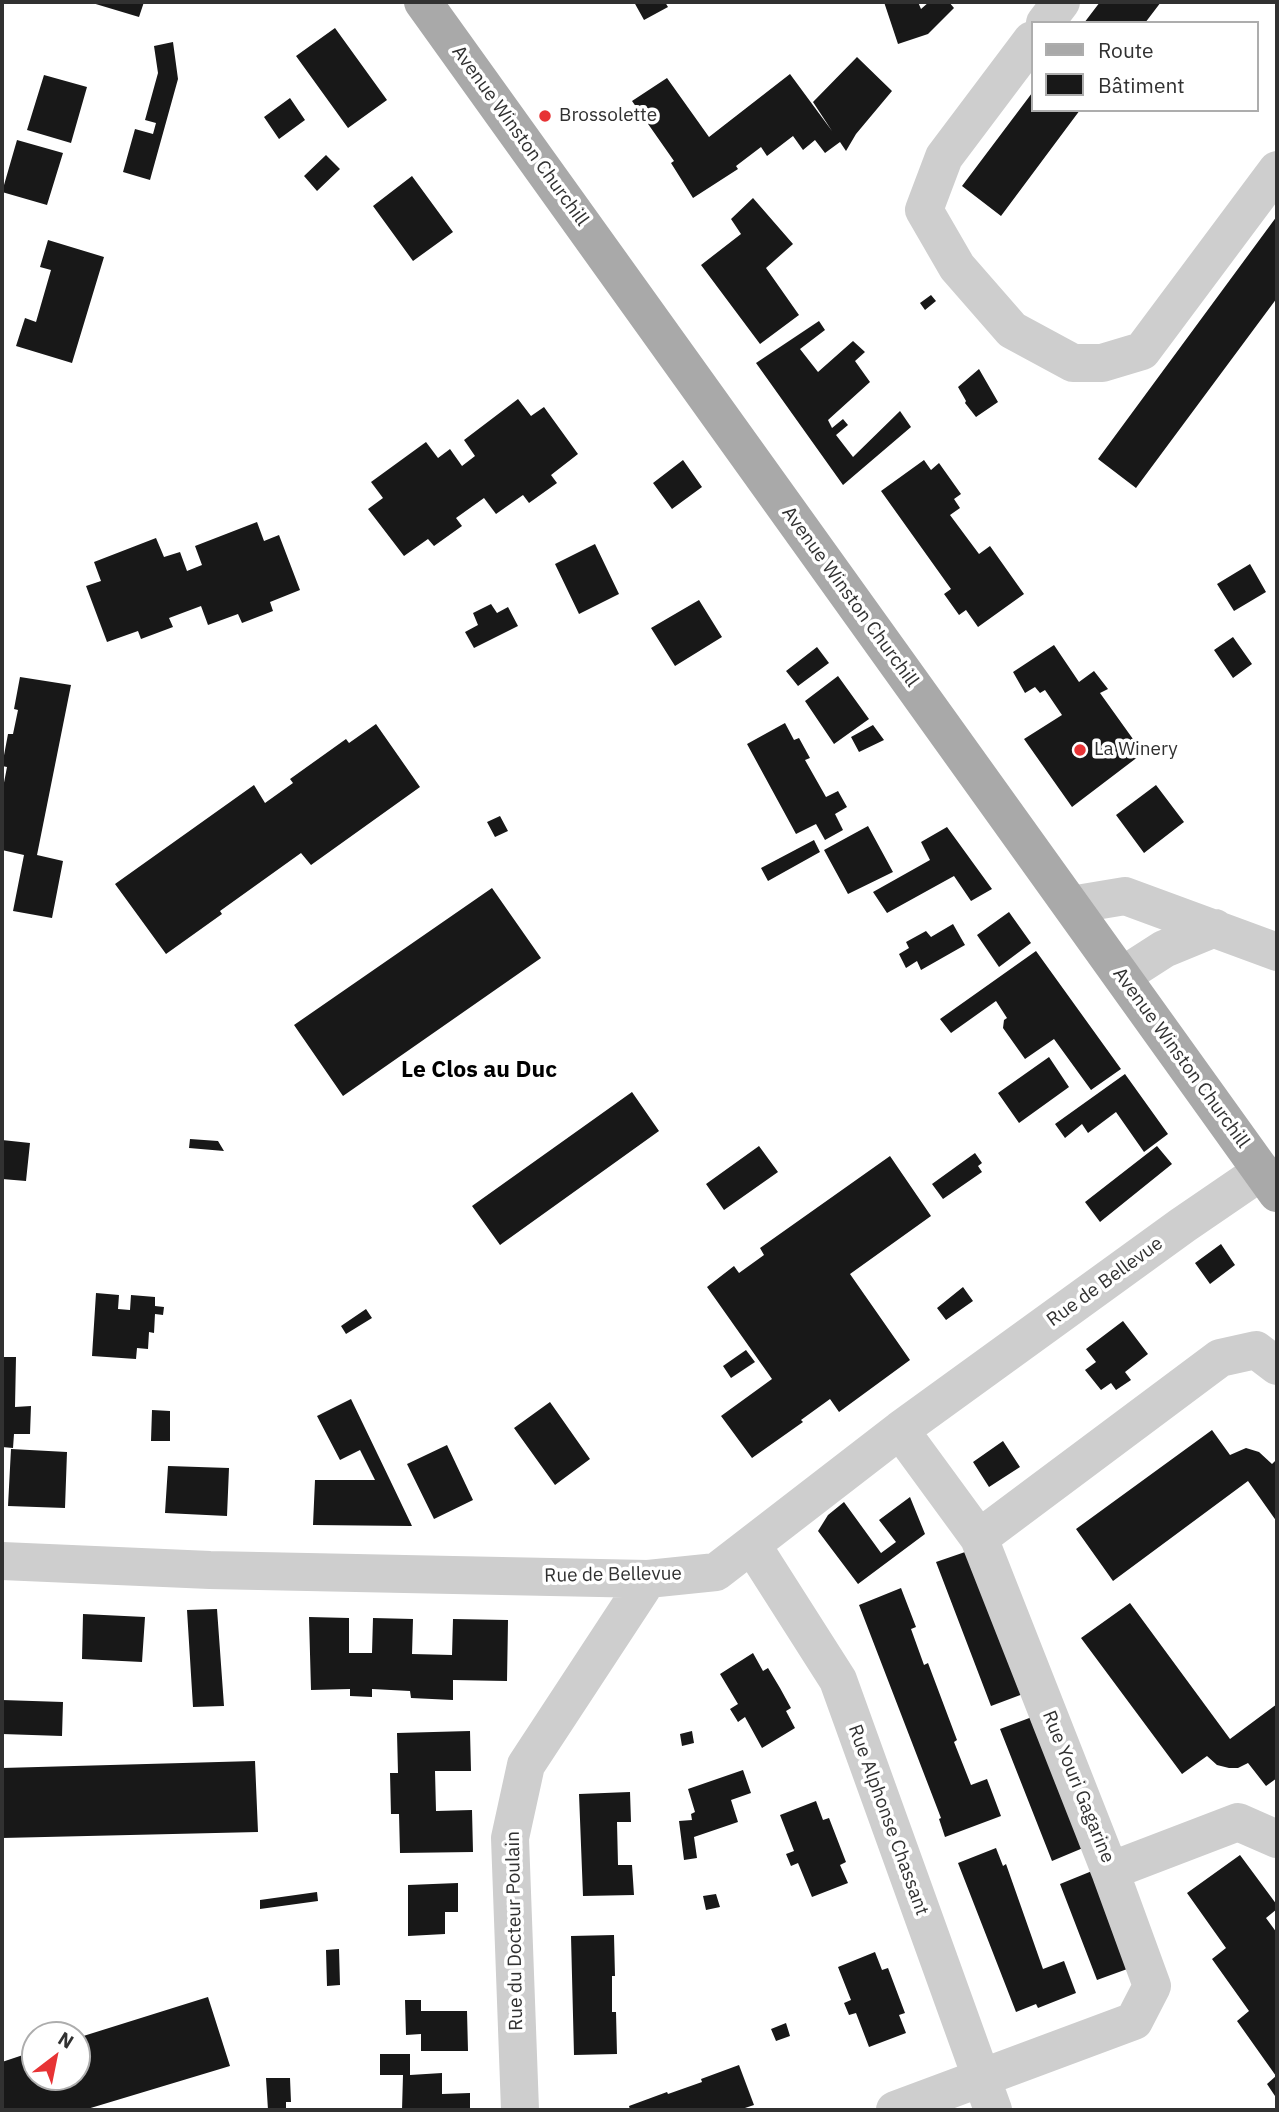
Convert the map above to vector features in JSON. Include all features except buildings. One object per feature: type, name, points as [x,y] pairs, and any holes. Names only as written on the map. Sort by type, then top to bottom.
[{"type":"main road","name":"Avenue Winston Churchill","points":[[423,2],[1270,1182]]},
{"type":"street","points":[[1047,21],[1061,2]]},
{"type":"street","points":[[1030,43],[944,157],[924,210],[957,267],[1012,330],[1073,363],[1102,363],[1142,351],[1277,170]]},
{"type":"street","points":[[1071,905],[1125,895],[1277,952]]},
{"type":"street","points":[[1122,976],[1164,948],[1215,928]]},
{"type":"street","name":"Rue de Bellevue","points":[[2,1561],[210,1570],[648,1578],[716,1572],[900,1430],[1183,1224],[1270,1182]]},
{"type":"street","points":[[979,1538],[1220,1358],[1256,1350],[1277,1367]]},
{"type":"street","name":"Rue Youri Gagarine","points":[[900,1430],[979,1538],[1110,1871],[1238,1822],[1277,1839]]},
{"type":"street","name":"Rue Alphonse Chassant","points":[[752,1545],[838,1680],[987,2094]]},
{"type":"street","name":"Rue du Docteur Poulain","points":[[520,2110],[510,1838],[526,1765],[648,1578]]},
{"type":"street","points":[[895,2110],[987,2094],[1133,2021],[1152,1986],[1110,1871]]},
{"type":"place","name":"Brossolette","points":[[545,116]]},
{"type":"place","name":"La Winery","points":[[1080,750]]},
{"type":"district","name":"Le Clos au Duc","points":[[479,1070]]}]
